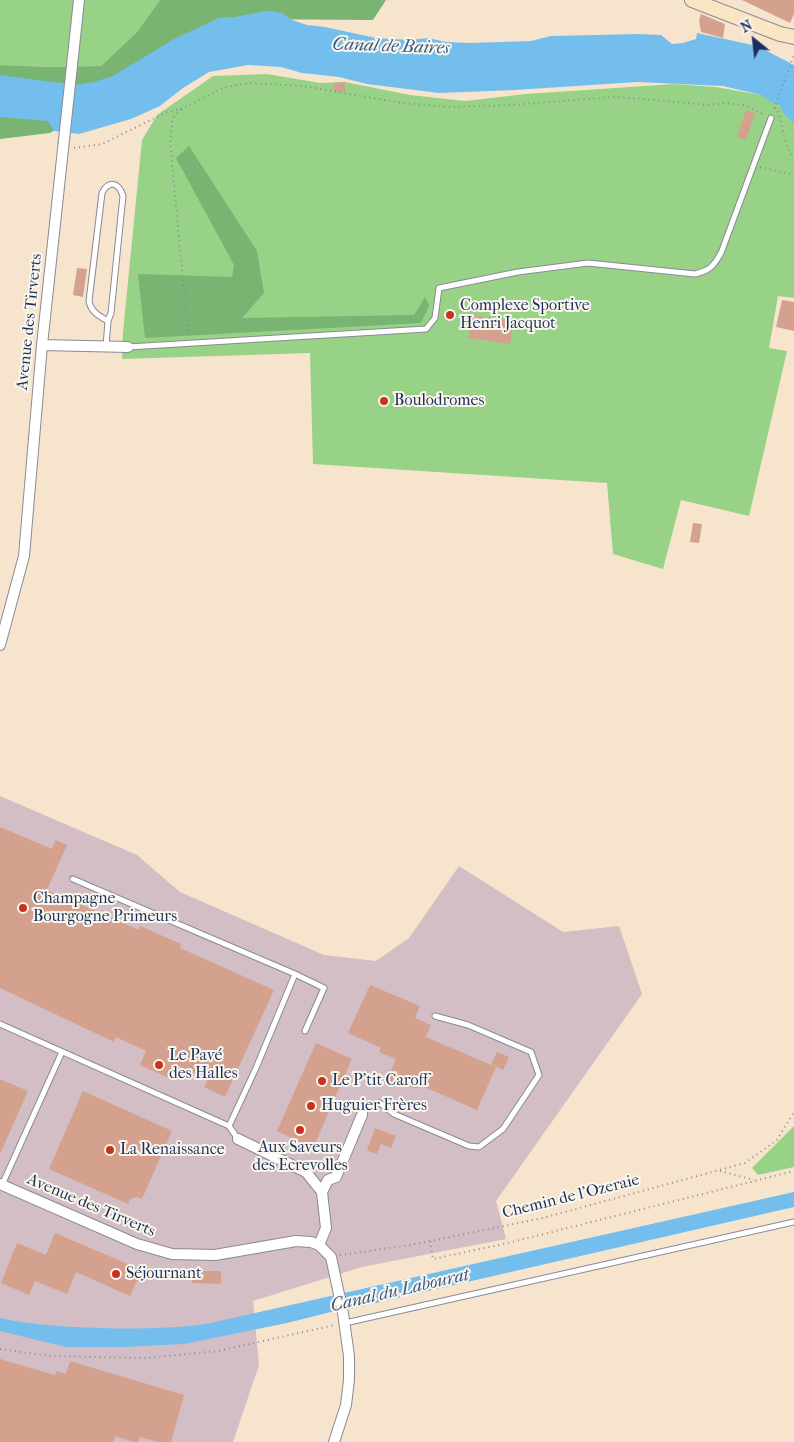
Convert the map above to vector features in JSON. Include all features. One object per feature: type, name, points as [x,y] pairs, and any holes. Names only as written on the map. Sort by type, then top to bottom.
[{"type":"main road","points":[[692,0],[780,34],[794,37]]},
{"type":"street","name":"Avenue des Tirverts","points":[[0,645],[24,556],[42,344],[79,0]]},
{"type":"street","points":[[42,344],[128,348]]},
{"type":"street","points":[[322,1192],[328,1180],[336,1177],[362,1115]]},
{"type":"street","points":[[238,1139],[306,1172],[322,1192],[326,1228],[319,1245],[331,1257],[343,1312],[349,1356],[346,1405],[334,1442]]},
{"type":"street","name":"Avenue des Tirverts","points":[[1,1184],[137,1244],[172,1254],[214,1254],[296,1241],[311,1242],[319,1245]]},
{"type":"lane","points":[[128,348],[426,329],[435,318],[439,288],[518,272],[588,263],[695,274],[705,272],[713,267],[721,253],[771,118]]},
{"type":"lane","points":[[106,347],[123,196],[120,188],[115,184],[104,188],[102,193],[89,301],[90,308],[108,321]]},
{"type":"lane","points":[[73,879],[324,988],[305,1031]]},
{"type":"lane","points":[[229,1126],[256,1068],[295,974]]},
{"type":"lane","points":[[362,1115],[369,1106],[380,1103],[394,1114],[469,1146],[479,1147],[503,1128],[539,1076],[531,1052],[468,1025],[435,1016]]},
{"type":"lane","points":[[0,1024],[229,1126],[238,1139]]},
{"type":"lane","points":[[1,1184],[62,1052]]},
{"type":"lane","points":[[344,1323],[794,1222]]},
{"type":"path","points":[[794,55],[775,108],[780,116],[790,153],[794,157]]},
{"type":"path","points":[[63,149],[102,144],[167,112],[181,109],[225,87],[249,84],[303,86],[448,108],[614,97],[707,105],[725,103],[744,105],[771,118]]},
{"type":"path","points":[[181,109],[173,118],[170,141],[188,344]]},
{"type":"path","points":[[753,166],[794,176]]},
{"type":"path","name":"Chemin de l'Ozeraie","points":[[331,1257],[411,1245],[543,1218],[745,1163],[777,1140],[794,1112]]},
{"type":"path","points":[[717,1171],[755,1180]]},
{"type":"path","points":[[430,1241],[433,1259],[508,1243],[794,1171]]},
{"type":"path","points":[[0,1349],[50,1356],[145,1358],[218,1351],[344,1323]]},
{"type":"shaded area","points":[[0,796],[137,855],[180,892],[324,955],[376,961],[409,938],[459,866],[563,932],[619,926],[642,994],[496,1201],[506,1239],[362,1267],[253,1301],[259,1365],[233,1442],[0,1442]]},
{"type":"green space","points":[[0,0],[160,0],[137,32],[101,66],[50,67],[0,65]]},
{"type":"green space","points":[[160,0],[386,0],[373,20],[235,19],[50,133],[0,139],[0,65],[50,67],[101,66],[137,32]]},
{"type":"green space","name":"Complexe Sportive Henri Jacquot","points":[[267,74],[320,83],[345,82],[410,95],[465,101],[526,94],[674,84],[716,87],[761,95],[785,107],[794,116],[794,298],[778,296],[769,348],[787,351],[749,516],[681,500],[663,569],[613,554],[607,483],[313,464],[310,353],[122,359],[142,140],[157,115],[213,76]]},
{"type":"green space","points":[[189,146],[257,251],[264,293],[242,318],[414,315],[425,297],[429,306],[421,323],[145,338],[138,274],[232,277],[234,265],[176,158]]},
{"type":"green space","points":[[794,1126],[794,1167],[758,1175],[752,1168]]},
{"type":"water","name":"Canal de Baires","points":[[266,11],[282,13],[292,20],[307,25],[376,38],[411,40],[428,38],[446,42],[531,41],[551,36],[638,34],[661,35],[672,44],[696,39],[697,33],[757,46],[794,65],[794,124],[782,111],[780,105],[771,102],[761,95],[723,86],[637,82],[439,93],[367,84],[339,77],[302,73],[281,67],[248,65],[209,72],[183,88],[160,106],[131,119],[79,134],[54,131],[48,121],[0,117],[0,75],[75,85],[94,82],[113,76],[174,39],[219,18]]},
{"type":"water","name":"Canal du Labourat","points":[[794,1192],[794,1207],[354,1308],[184,1344],[66,1347],[0,1331],[0,1318],[49,1325],[99,1328],[179,1327],[206,1324]]},
{"type":"building","points":[[742,0],[794,0],[794,14],[790,23]]},
{"type":"building","points":[[701,14],[725,24],[723,38],[701,32],[699,20]]},
{"type":"building","points":[[345,82],[345,92],[334,92],[334,83]]},
{"type":"building","points":[[746,110],[755,113],[746,140],[737,137]]},
{"type":"building","points":[[77,268],[87,269],[83,297],[73,295]]},
{"type":"building","points":[[782,300],[794,302],[794,331],[776,327]]},
{"type":"building","points":[[471,315],[514,321],[510,344],[468,338]]},
{"type":"building","points":[[693,523],[702,524],[699,543],[690,542]]},
{"type":"building","points":[[0,827],[52,849],[56,840],[67,845],[47,890],[139,930],[140,926],[181,944],[180,948],[274,990],[225,1097],[204,1087],[208,1079],[177,1065],[171,1079],[140,1065],[146,1051],[116,1037],[114,1042],[0,988]]},
{"type":"building","points":[[370,985],[420,1006],[415,1018],[431,1025],[426,1037],[496,1067],[477,1110],[420,1085],[417,1089],[387,1080],[396,1059],[379,1052],[381,1048],[348,1033]]},
{"type":"building","points":[[316,1043],[352,1059],[313,1148],[277,1131]]},
{"type":"building","points":[[497,1052],[509,1057],[503,1070],[491,1064]]},
{"type":"building","points":[[0,1079],[28,1091],[0,1154]]},
{"type":"building","name":"La Renaissance","points":[[83,1091],[172,1131],[142,1199],[137,1197],[130,1199],[128,1204],[49,1169]]},
{"type":"building","points":[[375,1128],[396,1136],[391,1148],[381,1144],[377,1154],[367,1150]]},
{"type":"building","points":[[55,1233],[142,1270],[130,1296],[76,1272],[67,1294],[35,1281],[29,1295],[1,1283],[17,1243],[46,1255]]},
{"type":"building","points":[[192,1271],[221,1271],[221,1284],[192,1283]]},
{"type":"building","points":[[0,1359],[55,1375],[56,1371],[66,1374],[70,1361],[184,1395],[171,1442],[158,1442],[140,1437],[138,1442],[134,1442],[115,1436],[113,1442],[0,1442]]},
{"type":"place","name":"Complexe Sportive Henri Jacquot","points":[[450,315]]},
{"type":"place","name":"Boulodromes","points":[[384,401]]},
{"type":"place","name":"Champagne Bourgogne Primeurs","points":[[23,908]]},
{"type":"place","name":"Le Pavé des Halles","points":[[159,1065]]},
{"type":"place","name":"Le P'tit Caroff","points":[[322,1081]]},
{"type":"place","name":"Huguier Frères","points":[[311,1106]]},
{"type":"place","name":"Aux Saveurs des Ecrevolles","points":[[300,1130]]},
{"type":"place","name":"La Renaissance","points":[[110,1150]]},
{"type":"place","name":"Séjournant","points":[[116,1274]]}]
